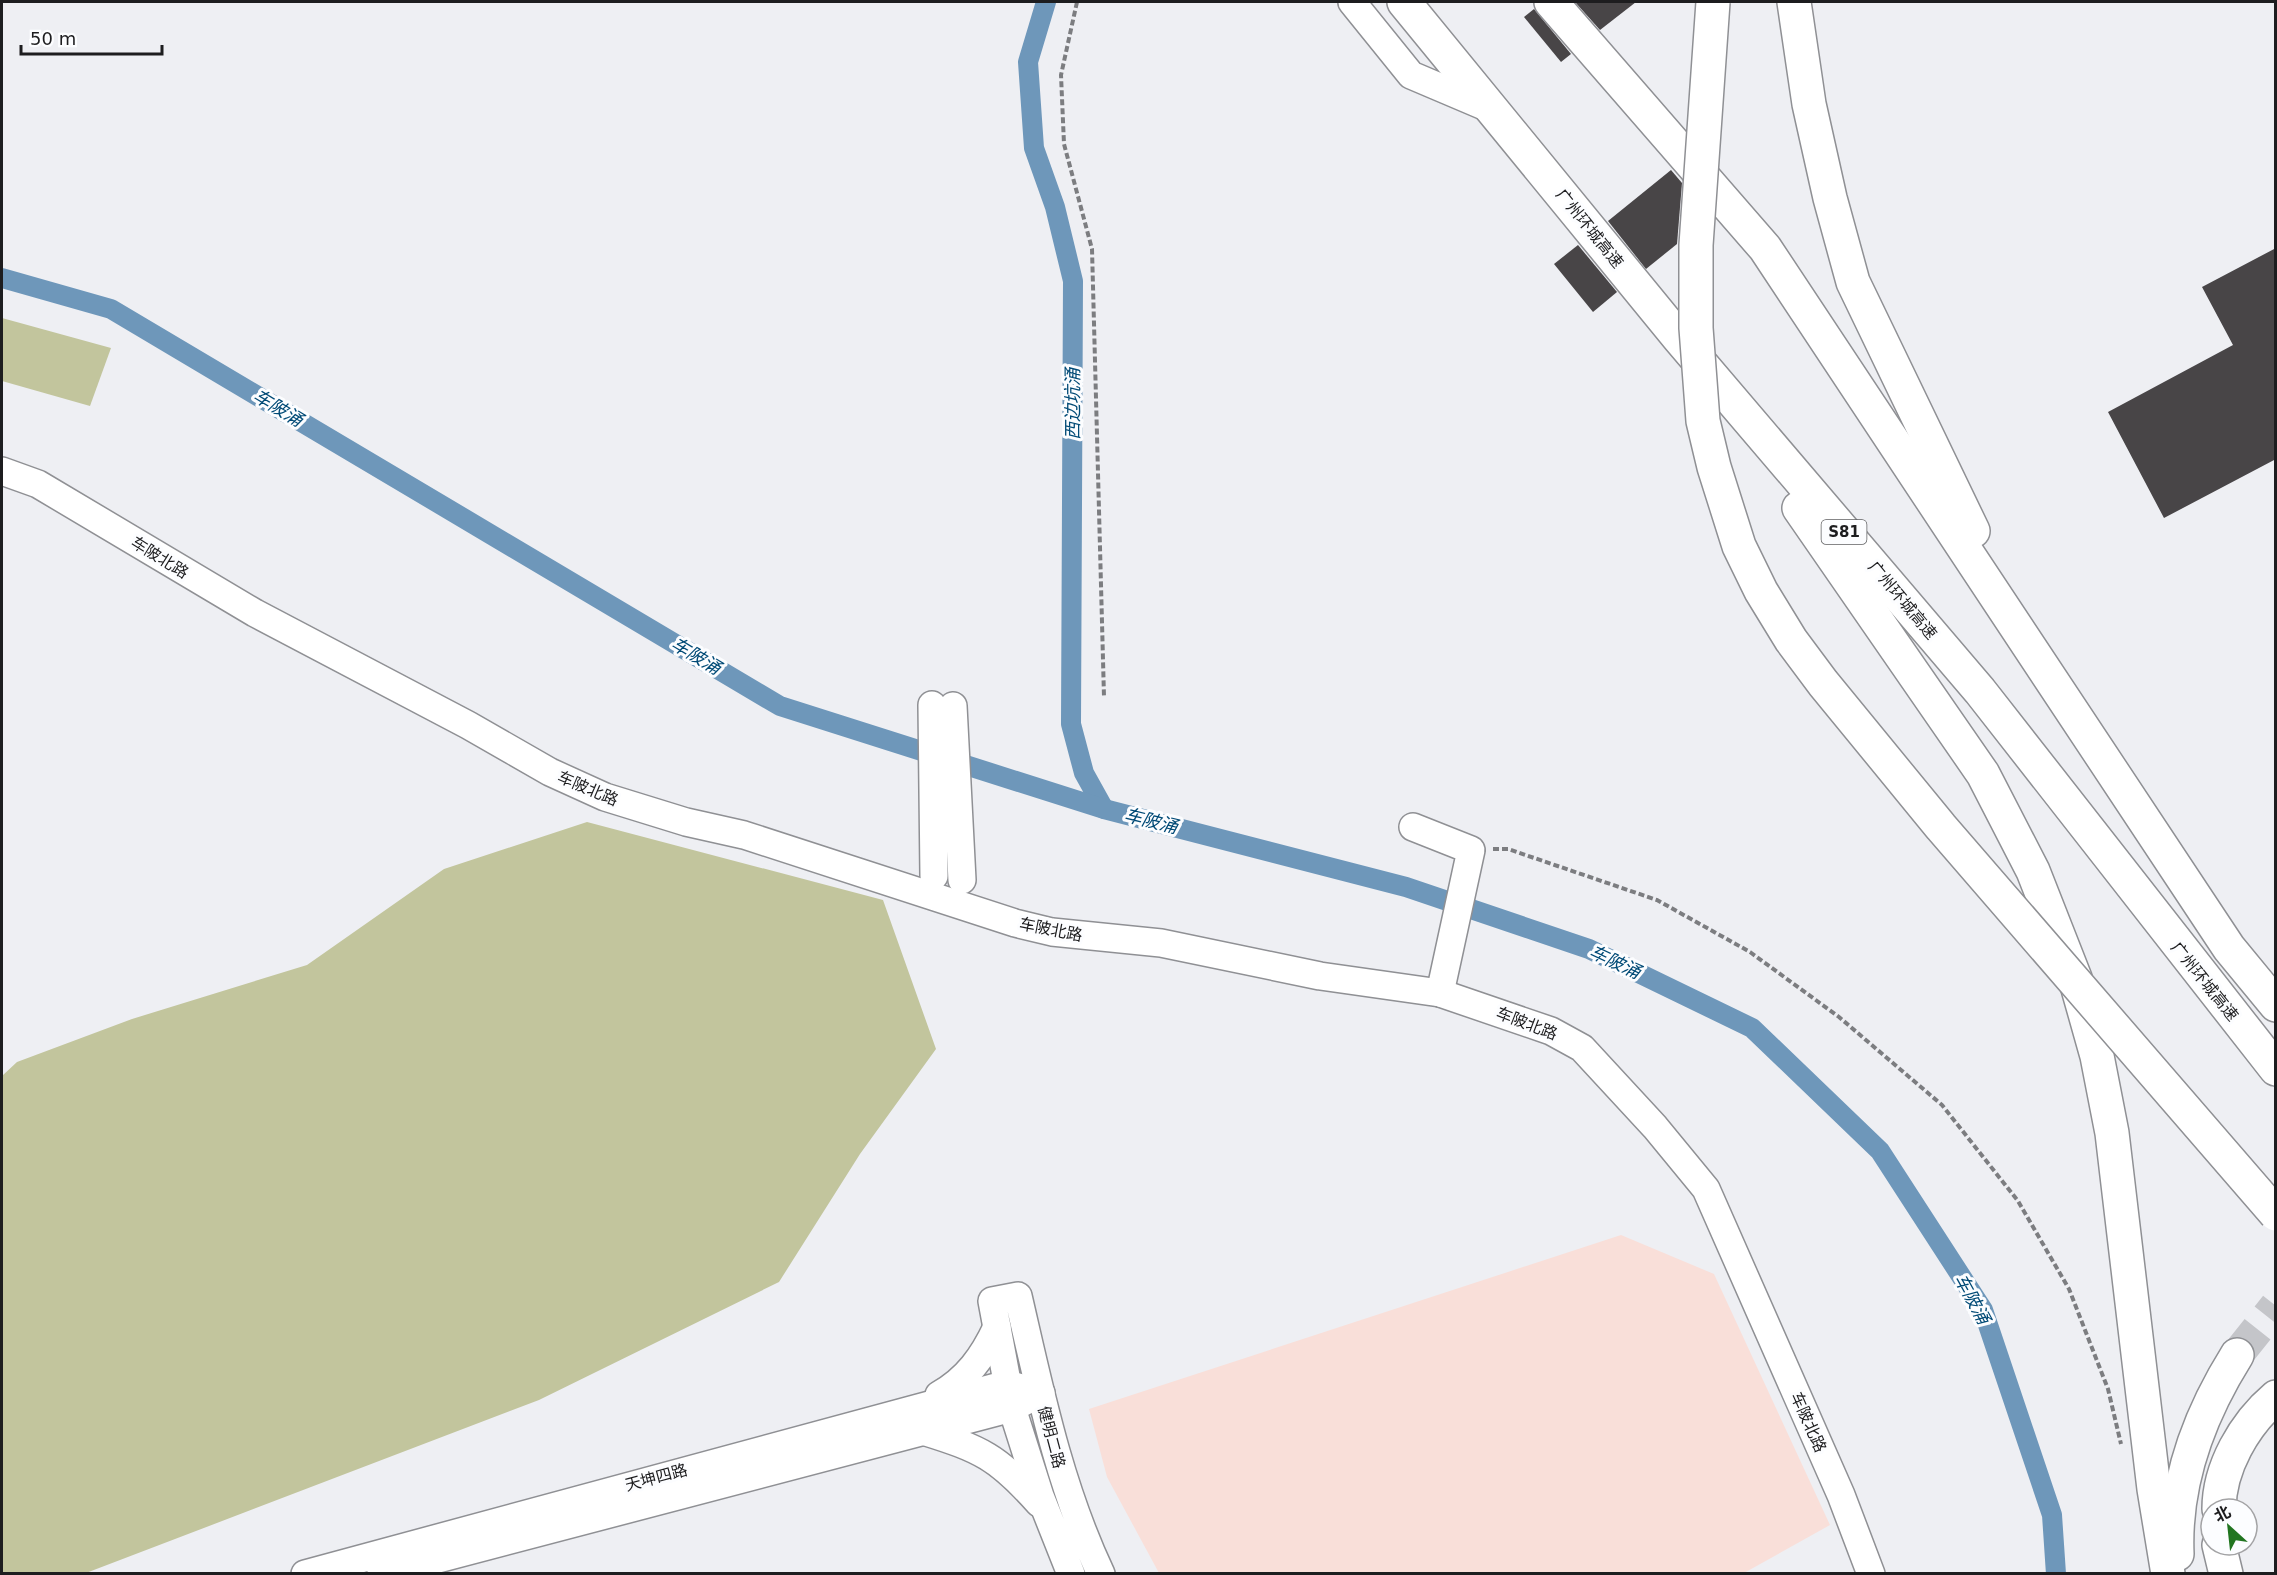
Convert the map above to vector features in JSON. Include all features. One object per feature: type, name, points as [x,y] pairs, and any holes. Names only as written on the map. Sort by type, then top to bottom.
[{"type":"highway","name":"广州环城高速","points":[[1404,2],[1679,338],[1980,691],[2276,1069]]},
{"type":"highway","points":[[1713,2],[1696,245],[1696,328],[1703,421],[1717,477],[1739,546],[1785,631],[1823,683],[1949,836],[2276,1214]]},
{"type":"highway","points":[[1794,2],[1809,104],[1830,198],[1853,282],[2029,646]]},
{"type":"highway","points":[[1559,7],[1765,248],[2229,948],[2276,1005]]},
{"type":"highway","points":[[1679,338],[1965,746],[2012,827],[2050,912],[2087,1017],[2106,1095],[2128,1254],[2154,1489],[2168,1574]]},
{"type":"highway","points":[[2178,1574],[2179,1518],[2184,1477],[2199,1426],[2216,1389],[2236,1355]]},
{"type":"highway","points":[[2219,1497],[2219,1490],[2234,1451],[2262,1409],[2276,1397]]},
{"type":"highway","points":[[2222,1557],[2226,1574]]},
{"type":"street","points":[[1352,2],[1411,75],[1493,110]]},
{"type":"street","name":"车陂北路","points":[[2,471],[38,484],[255,613],[468,725],[550,772],[605,797],[686,822],[744,835],[1014,923],[1052,932],[1161,943],[1320,976],[1440,993],[1551,1030],[1582,1048],[1694,1172],[1706,1189],[1841,1495],[1871,1574]]},
{"type":"street","points":[[934,876],[943,705],[962,880]]},
{"type":"street","points":[[1413,827],[1471,850],[1440,993]]},
{"type":"street","name":"健明二路","points":[[1071,1574],[1046,1511],[1010,1396],[992,1301],[1018,1296],[1070,1502],[1101,1574]]},
{"type":"street","points":[[997,1327],[981,1358],[966,1376],[921,1419],[1000,1463],[1046,1511]]},
{"type":"street","name":"天坤四路","points":[[305,1574],[378,1567],[921,1419],[1010,1396],[1041,1393]]},
{"type":"path","points":[[1077,2],[1063,64],[1061,86],[1064,144],[1092,249],[1104,697]]},
{"type":"path","points":[[1471,850],[1508,849],[1657,900],[1750,952],[1839,1017],[1942,1105],[2018,1201],[2069,1289],[2108,1389],[2123,1453]]},
{"type":"shaded area","points":[[1621,1235],[1714,1274],[1830,1525],[1744,1573],[1159,1573],[1107,1477],[1089,1409]]},
{"type":"green space","points":[[2,318],[111,348],[90,406],[2,381]]},
{"type":"green space","points":[[587,822],[883,900],[936,1049],[860,1154],[779,1282],[539,1400],[86,1573],[2,1573],[2,1076],[17,1062],[132,1019],[307,965],[444,869]]},
{"type":"building","points":[[1575,2],[1636,2],[1600,30]]},
{"type":"building","points":[[1534,9],[1571,54],[1561,62],[1524,17]]},
{"type":"building","points":[[1671,170],[1682,183],[1677,244],[1646,269],[1608,221]]},
{"type":"building","points":[[1578,245],[1617,292],[1593,312],[1554,264]]},
{"type":"building","points":[[2276,248],[2276,459],[2164,518],[2108,412],[2233,345],[2202,287]]},
{"type":"waterway","name":"西边坑涌","points":[[1046,2],[1028,62],[1034,148],[1055,207],[1073,281],[1071,724],[1084,773],[1104,809]]},
{"type":"waterway","name":"车陂涌","points":[[2,278],[111,309],[780,706],[1104,809],[1406,887],[1589,949],[1752,1028],[1880,1151],[1983,1310],[2052,1515],[2056,1574]]},
{"type":"tunnel","points":[[2237,1355],[2276,1306]]}]
